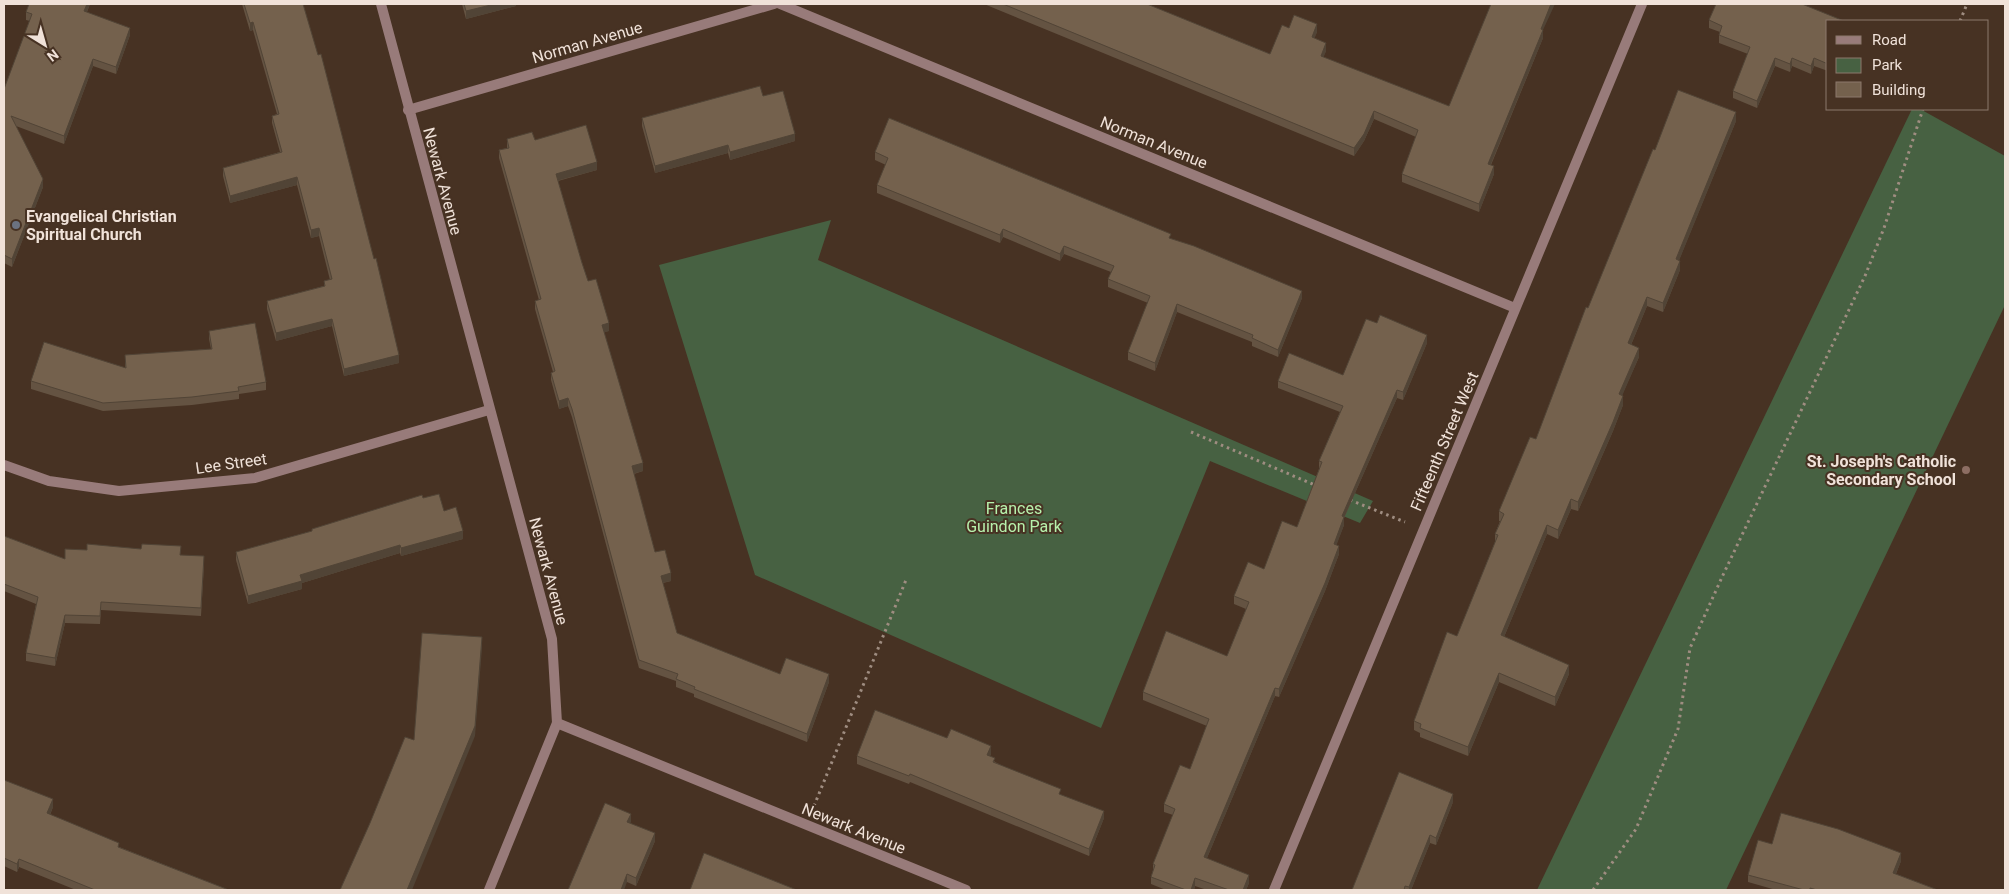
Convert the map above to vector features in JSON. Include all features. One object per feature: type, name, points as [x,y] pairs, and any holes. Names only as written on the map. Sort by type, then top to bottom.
[{"type":"street","name":"Newark Avenue","points":[[381,4],[552,639],[557,723],[966,890]]},
{"type":"street","name":"Norman Avenue","points":[[408,110],[774,4]]},
{"type":"street","name":"Norman Avenue","points":[[780,4],[1516,308]]},
{"type":"street","name":"Fifteenth Street West","points":[[1274,890],[1642,4]]},
{"type":"street","name":"Lee Street","points":[[4,465],[49,481],[119,491],[255,478],[489,410]]},
{"type":"street","points":[[489,890],[557,723]]},
{"type":"path","points":[[1960,20],[1967,4]]},
{"type":"path","points":[[1592,890],[1636,829],[1671,750],[1678,729],[1690,648],[1720,580],[1865,276],[1923,110]]},
{"type":"path","points":[[1191,432],[1323,489]]},
{"type":"path","points":[[1341,496],[1424,529]]},
{"type":"path","points":[[806,825],[906,580]]},
{"type":"green space","points":[[1912,110],[1922,110],[2005,156],[2005,305],[1726,890],[1537,890]]},
{"type":"green space","name":"Frances Guindon Park","points":[[831,220],[818,260],[1373,501],[1360,523],[1210,461],[1101,728],[755,575],[659,265]]},
{"type":"building","points":[[29,4],[87,4],[84,11],[130,28],[116,67],[93,59],[64,136],[11,116],[43,179],[12,259],[4,255],[4,89],[32,14],[26,12]]},
{"type":"building","points":[[244,4],[303,4],[318,55],[321,54],[374,259],[376,258],[399,355],[344,369],[332,319],[276,333],[267,301],[325,286],[324,281],[332,279],[319,228],[311,230],[297,177],[230,196],[223,168],[282,152],[272,116],[279,114],[253,22],[250,23]]},
{"type":"building","points":[[464,4],[495,4],[466,11]]},
{"type":"building","points":[[1003,4],[1147,4],[1270,54],[1282,25],[1289,28],[1294,15],[1317,24],[1312,37],[1326,43],[1321,56],[1449,106],[1491,4],[1551,4],[1541,29],[1543,30],[1488,164],[1494,166],[1479,204],[1402,174],[1418,130],[1374,111],[1364,134],[1354,148]]},
{"type":"building","points":[[1716,4],[1802,4],[1842,20],[1826,20],[1826,63],[1814,58],[1811,66],[1792,58],[1790,64],[1775,58],[1757,101],[1733,91],[1750,47],[1719,35],[1722,26],[1709,20]]},
{"type":"building","points":[[760,86],[763,96],[783,91],[795,134],[730,152],[728,145],[655,166],[642,118]]},
{"type":"building","points":[[1678,90],[1736,112],[1676,259],[1680,261],[1663,303],[1647,297],[1628,343],[1639,348],[1619,394],[1623,396],[1613,422],[1578,502],[1571,499],[1558,530],[1547,525],[1501,635],[1569,665],[1555,697],[1499,673],[1468,747],[1420,728],[1421,724],[1414,721],[1447,632],[1457,636],[1498,535],[1495,534],[1504,514],[1499,511],[1530,437],[1536,439],[1586,307],[1588,308],[1653,149],[1655,150]]},
{"type":"building","points":[[889,118],[1171,234],[1169,238],[1194,246],[1302,291],[1278,350],[1252,338],[1253,335],[1177,304],[1155,363],[1128,352],[1150,296],[1108,279],[1114,266],[1064,246],[1060,254],[1003,229],[1000,235],[877,185],[888,158],[875,152]]},
{"type":"building","points":[[586,125],[597,162],[556,174],[588,281],[596,279],[609,323],[602,325],[643,463],[632,466],[655,552],[665,550],[671,573],[661,576],[677,633],[780,674],[786,658],[829,674],[807,734],[694,689],[695,687],[676,679],[678,674],[639,660],[572,409],[568,398],[559,401],[551,373],[555,371],[535,301],[541,299],[499,150],[509,148],[507,139],[532,132],[535,140]]},
{"type":"building","points":[[1380,315],[1427,335],[1403,392],[1397,390],[1342,516],[1344,517],[1334,544],[1339,546],[1325,583],[1279,689],[1275,688],[1204,857],[1249,875],[1243,890],[1229,890],[1195,878],[1191,890],[1186,890],[1151,877],[1155,865],[1153,864],[1175,809],[1164,804],[1180,765],[1190,769],[1209,719],[1143,692],[1166,631],[1227,656],[1249,602],[1234,596],[1248,562],[1264,569],[1282,521],[1297,527],[1322,462],[1319,461],[1343,406],[1278,381],[1289,353],[1343,375],[1366,319],[1377,323]]},
{"type":"building","points":[[255,323],[266,382],[238,387],[239,391],[192,397],[103,403],[31,381],[44,342],[126,368],[125,355],[212,349],[209,331]]},
{"type":"building","points":[[439,494],[444,511],[456,507],[463,531],[401,548],[400,545],[300,575],[302,581],[248,596],[236,552],[312,531],[312,529],[422,495],[423,498]]},
{"type":"building","points":[[4,536],[65,559],[65,549],[87,550],[87,544],[141,549],[142,544],[181,546],[180,555],[204,556],[201,608],[101,602],[100,616],[65,615],[55,658],[26,653],[38,597],[4,584]]},
{"type":"building","points":[[422,633],[482,637],[475,726],[407,890],[340,890],[405,737],[414,740]]},
{"type":"building","points":[[875,710],[947,738],[951,729],[991,746],[987,755],[995,758],[993,762],[1061,789],[1059,794],[1104,811],[1089,849],[910,774],[909,776],[857,756]]},
{"type":"building","points":[[1399,772],[1453,794],[1436,838],[1430,835],[1409,887],[1405,886],[1404,890],[1352,890]]},
{"type":"building","points":[[4,780],[53,799],[47,813],[119,843],[118,847],[229,890],[95,890],[19,859],[17,864],[4,858]]},
{"type":"building","points":[[605,803],[631,814],[627,822],[655,833],[636,878],[627,874],[621,890],[568,890]]},
{"type":"building","points":[[1781,813],[1838,829],[1901,853],[1893,873],[1938,890],[1817,890],[1810,888],[1810,890],[1804,890],[1748,875],[1758,840],[1772,844]]},
{"type":"building","points":[[704,853],[797,890],[690,890]]},
{"type":"place","name":"Evangelical Christian Spiritual Church","points":[[16,225]]},
{"type":"place","name":"St. Joseph's Catholic Secondary School","points":[[1966,470]]}]
